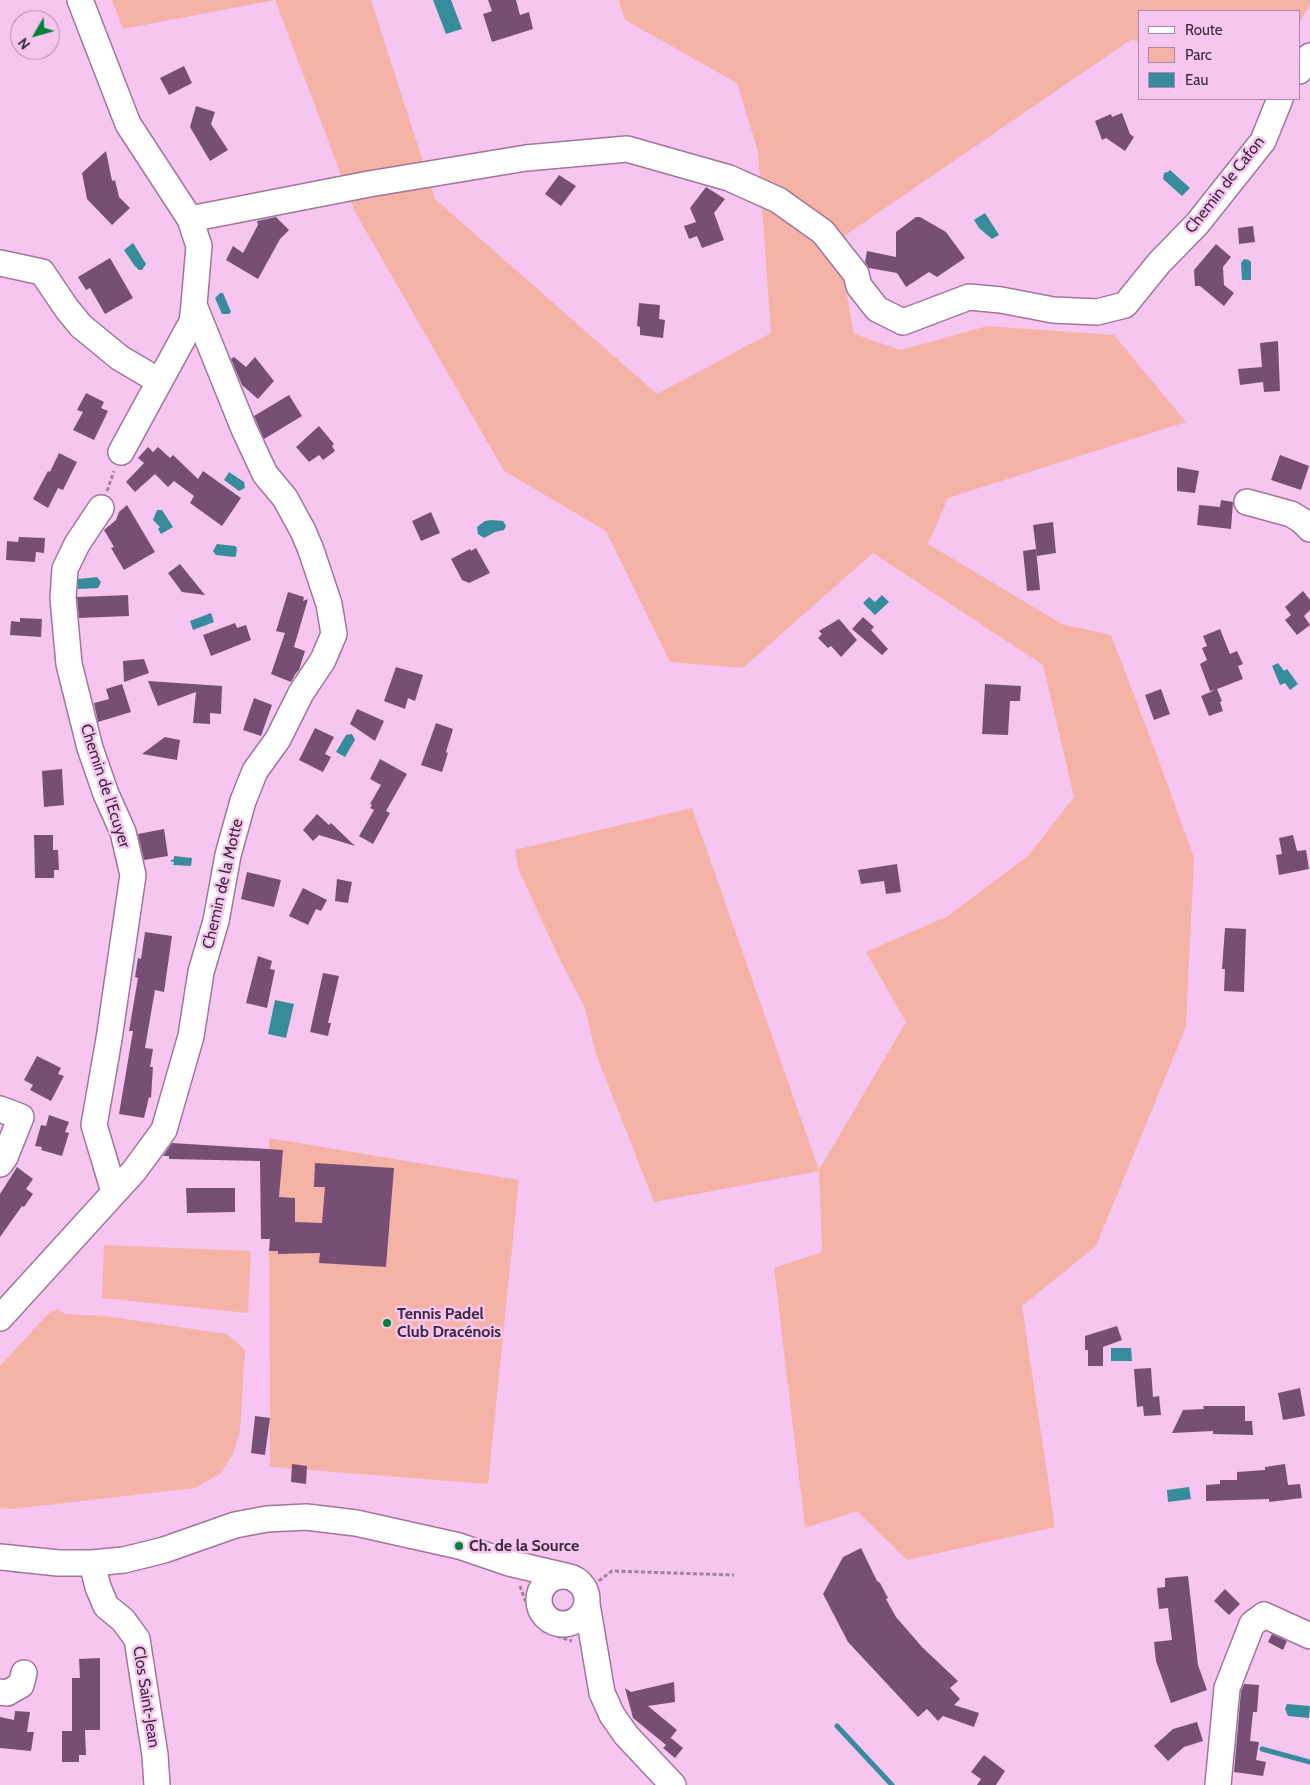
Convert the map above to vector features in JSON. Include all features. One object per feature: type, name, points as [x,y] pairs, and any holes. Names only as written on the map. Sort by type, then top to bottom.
[{"type":"street","points":[[80,0],[128,124],[190,219],[199,246],[192,322],[121,452]]},
{"type":"street","points":[[1300,70],[1310,56]]},
{"type":"street","name":"Chemin de Cafon","points":[[190,219],[369,184],[526,158],[627,149],[729,178],[778,200],[823,232],[856,274],[859,286],[877,309],[904,322],[969,297],[1001,300],[1053,310],[1097,312],[1124,305],[1159,263],[1197,224],[1263,141],[1280,100]]},
{"type":"street","points":[[0,263],[42,272],[80,326],[155,389]]},
{"type":"street","name":"Chemin de la Motte","points":[[0,1318],[134,1171],[164,1130],[191,1036],[201,972],[216,921],[228,855],[243,801],[255,771],[278,739],[301,693],[323,660],[334,634],[330,604],[303,531],[285,498],[265,474],[244,429],[194,305]]},
{"type":"street","points":[[1247,502],[1290,514],[1301,520],[1310,529]]},
{"type":"street","name":"Chemin de l'Ecuyer","points":[[101,508],[77,544],[65,569],[63,598],[69,664],[88,739],[106,794],[123,832],[132,875],[109,1040],[94,1124],[114,1192]]},
{"type":"street","points":[[0,1109],[21,1117],[5,1157],[0,1164]]},
{"type":"street","points":[[0,1557],[58,1563],[92,1563],[140,1557],[235,1525],[267,1519],[306,1517],[356,1523],[459,1546],[526,1578],[539,1597],[540,1608],[544,1615],[550,1621],[557,1624],[565,1624],[579,1618],[592,1598]]},
{"type":"street","name":"Clos Saint-Jean","points":[[92,1563],[98,1587],[106,1606],[123,1620],[137,1639],[154,1747],[157,1785]]},
{"type":"street","points":[[512,1572],[565,1576],[579,1582],[587,1596],[592,1598]]},
{"type":"street","points":[[539,1597],[549,1580],[565,1576]]},
{"type":"street","points":[[586,1648],[592,1598]]},
{"type":"street","points":[[1218,1785],[1226,1688],[1252,1624],[1264,1615],[1310,1636]]},
{"type":"street","points":[[565,1624],[576,1630],[586,1648],[612,1715],[626,1735],[673,1785]]},
{"type":"street","points":[[0,1692],[7,1693],[22,1685],[24,1673]]},
{"type":"path","points":[[101,508],[121,452]]},
{"type":"path","points":[[592,1598],[596,1583],[612,1571],[734,1575]]},
{"type":"path","points":[[512,1572],[529,1611],[537,1623],[558,1637],[571,1640],[586,1648]]},
{"type":"green space","points":[[112,0],[275,0],[123,29]]},
{"type":"green space","points":[[275,0],[371,0],[435,199],[657,394],[771,333],[758,152],[737,83],[625,20],[619,0],[1310,0],[1310,4],[1300,22],[1300,10],[1138,10],[1138,42],[1132,39],[837,241],[854,334],[901,350],[987,326],[1114,335],[1186,422],[948,498],[928,544],[1062,624],[1111,635],[1194,858],[1186,1027],[1096,1246],[1022,1306],[1055,1527],[907,1560],[857,1511],[805,1528],[774,1268],[822,1252],[819,1171],[654,1202],[596,1054],[585,1008],[559,958],[518,868],[515,850],[692,808],[819,1170],[906,1022],[866,952],[948,916],[1028,856],[1074,797],[1043,665],[873,553],[743,668],[670,662],[606,531],[504,471],[355,212]]},
{"type":"green space","name":"Tennis Padel Club Dracénois","points":[[269,1138],[519,1180],[488,1484],[270,1467]]},
{"type":"green space","points":[[104,1245],[251,1251],[248,1313],[102,1298]]},
{"type":"green space","points":[[57,1309],[65,1314],[105,1316],[227,1334],[238,1343],[245,1351],[240,1431],[233,1454],[220,1474],[195,1488],[13,1509],[0,1508],[0,1366],[49,1313]]},
{"type":"water","points":[[433,0],[451,0],[462,29],[446,34]]},
{"type":"water","points":[[1170,170],[1190,188],[1182,196],[1163,179],[1164,173]]},
{"type":"water","points":[[985,213],[999,235],[992,239],[979,228],[974,220]]},
{"type":"water","points":[[133,243],[146,264],[142,270],[139,270],[134,265],[124,250]]},
{"type":"water","points":[[1244,259],[1251,262],[1251,280],[1242,280],[1241,263]]},
{"type":"water","points":[[220,293],[223,293],[231,312],[229,314],[222,314],[215,298]]},
{"type":"water","points":[[229,472],[244,482],[245,488],[239,491],[224,480]]},
{"type":"water","points":[[157,510],[162,510],[173,527],[161,534],[158,529],[160,527],[153,520]]},
{"type":"water","points":[[485,521],[503,521],[506,526],[504,530],[484,538],[478,534],[477,527]]},
{"type":"water","points":[[217,544],[235,546],[237,548],[236,556],[216,555],[213,551]]},
{"type":"water","points":[[97,577],[101,582],[98,588],[78,589],[78,579]]},
{"type":"water","points":[[882,595],[889,602],[875,615],[863,603],[869,597],[875,602]]},
{"type":"water","points":[[211,613],[214,622],[193,630],[190,621]]},
{"type":"water","points":[[1278,663],[1284,671],[1287,669],[1298,684],[1290,690],[1285,683],[1280,685],[1272,666]]},
{"type":"water","points":[[352,734],[355,740],[345,757],[336,752],[346,735]]},
{"type":"water","points":[[174,856],[192,858],[191,866],[173,865],[174,862],[170,861],[174,859]]},
{"type":"water","points":[[275,1000],[294,1004],[286,1038],[268,1034]]},
{"type":"water","points":[[1111,1348],[1131,1348],[1132,1361],[1111,1361]]},
{"type":"water","points":[[1189,1487],[1191,1499],[1168,1502],[1167,1490]]},
{"type":"water","points":[[1287,1704],[1310,1706],[1309,1718],[1288,1716],[1285,1709]]},
{"type":"building","points":[[488,0],[516,0],[520,15],[529,12],[533,29],[492,42],[483,14],[492,11]]},
{"type":"building","points":[[184,66],[192,83],[169,95],[160,78]]},
{"type":"building","points":[[196,106],[215,112],[211,124],[228,150],[210,161],[190,127]]},
{"type":"building","points":[[1122,113],[1130,134],[1134,137],[1125,151],[1106,138],[1102,140],[1095,121],[1111,114],[1112,117]]},
{"type":"building","points":[[106,151],[112,181],[115,180],[119,197],[130,208],[112,225],[87,199],[82,173]]},
{"type":"building","points":[[559,175],[576,186],[561,206],[545,194]]},
{"type":"building","points":[[706,187],[725,199],[714,213],[724,240],[702,248],[697,236],[689,239],[684,226],[696,222],[690,208]]},
{"type":"building","points":[[276,217],[289,230],[280,239],[258,279],[226,260],[233,246],[243,253],[258,225],[257,221]]},
{"type":"building","points":[[916,217],[920,217],[946,232],[965,258],[937,277],[929,272],[906,287],[897,273],[869,268],[865,262],[867,251],[896,257],[896,232]]},
{"type":"building","points":[[1253,226],[1255,242],[1239,244],[1238,228]]},
{"type":"building","points":[[1216,244],[1231,257],[1223,267],[1224,285],[1234,293],[1224,306],[1200,286],[1195,286],[1194,270]]},
{"type":"building","points":[[110,258],[133,298],[105,314],[90,288],[86,290],[78,277]]},
{"type":"building","points":[[639,303],[660,305],[659,319],[665,320],[663,338],[640,335],[640,327],[637,326]]},
{"type":"building","points":[[1278,341],[1280,391],[1264,392],[1263,382],[1240,385],[1238,369],[1262,367],[1260,343]]},
{"type":"building","points":[[234,357],[246,367],[255,357],[274,381],[258,399],[242,385],[231,359]]},
{"type":"building","points":[[86,393],[104,402],[101,408],[108,411],[94,440],[73,430],[83,412],[77,410]]},
{"type":"building","points":[[289,395],[302,416],[264,439],[254,416]]},
{"type":"building","points":[[319,426],[334,444],[332,446],[335,451],[323,460],[319,455],[309,462],[296,447]]},
{"type":"building","points":[[148,447],[153,452],[158,447],[170,458],[173,455],[198,479],[203,471],[241,498],[222,526],[190,503],[194,496],[174,481],[168,487],[155,474],[135,492],[126,482],[144,463],[138,458]]},
{"type":"building","points":[[59,453],[77,462],[63,490],[58,488],[48,508],[33,499],[48,471],[50,472]]},
{"type":"building","points":[[1280,455],[1309,466],[1301,490],[1271,480]]},
{"type":"building","points":[[1177,467],[1199,471],[1195,493],[1177,491]]},
{"type":"building","points":[[1221,500],[1233,502],[1231,529],[1197,525],[1199,505],[1220,507]]},
{"type":"building","points":[[127,505],[155,552],[124,570],[111,548],[114,547],[104,530],[116,520],[119,512]]},
{"type":"building","points":[[431,512],[440,533],[421,541],[412,521]]},
{"type":"building","points":[[1053,522],[1056,553],[1037,556],[1033,525]]},
{"type":"building","points":[[19,537],[45,538],[44,553],[36,552],[35,562],[6,560],[7,541],[18,542]]},
{"type":"building","points":[[476,548],[490,573],[469,583],[462,580],[451,559],[470,549],[471,551]]},
{"type":"building","points":[[1036,549],[1040,590],[1027,591],[1023,551]]},
{"type":"building","points":[[180,564],[205,595],[182,592],[168,573]]},
{"type":"building","points":[[1303,591],[1310,600],[1310,610],[1304,616],[1310,625],[1297,635],[1285,620],[1291,615],[1285,607]]},
{"type":"building","points":[[288,592],[304,597],[303,601],[308,599],[294,647],[305,651],[299,670],[291,682],[271,674],[285,633],[276,631]]},
{"type":"building","points":[[128,595],[129,616],[79,618],[77,597]]},
{"type":"building","points":[[863,617],[874,627],[871,630],[888,649],[882,655],[852,629]]},
{"type":"building","points":[[20,618],[42,619],[41,637],[10,635],[11,621],[20,622]]},
{"type":"building","points":[[839,619],[857,640],[841,657],[831,646],[828,648],[818,638],[822,634],[819,631]]},
{"type":"building","points":[[235,623],[237,628],[246,625],[251,640],[211,656],[203,635]]},
{"type":"building","points":[[1220,629],[1230,654],[1237,651],[1243,664],[1238,666],[1243,679],[1217,689],[1222,701],[1220,702],[1223,711],[1209,716],[1201,696],[1215,690],[1210,691],[1200,664],[1207,660],[1202,648],[1207,646],[1203,636]]},
{"type":"building","points":[[144,659],[149,673],[124,682],[123,661]]},
{"type":"building","points":[[396,667],[423,675],[415,701],[408,698],[405,709],[384,701]]},
{"type":"building","points":[[148,681],[222,686],[221,714],[210,713],[210,724],[193,723],[196,692],[158,706]]},
{"type":"building","points":[[122,684],[131,712],[98,722],[94,703],[109,699],[106,689]]},
{"type":"building","points":[[985,684],[1021,686],[1020,701],[1010,701],[1008,735],[982,734]]},
{"type":"building","points":[[1161,689],[1170,714],[1154,720],[1145,695]]},
{"type":"building","points":[[254,698],[272,705],[261,736],[243,730]]},
{"type":"building","points":[[357,709],[384,721],[375,741],[350,724]]},
{"type":"building","points":[[436,723],[453,729],[442,772],[421,765]]},
{"type":"building","points":[[315,728],[334,737],[325,754],[331,757],[323,772],[299,760]]},
{"type":"building","points":[[165,737],[180,740],[177,760],[142,754]]},
{"type":"building","points":[[380,759],[407,774],[386,811],[390,813],[373,844],[359,836],[374,810],[370,808],[372,805],[370,804],[381,785],[370,779]]},
{"type":"building","points":[[62,769],[64,805],[44,807],[42,771]]},
{"type":"building","points":[[317,814],[329,825],[331,823],[355,846],[319,835],[313,841],[303,830]]},
{"type":"building","points":[[164,829],[168,856],[144,860],[138,834]]},
{"type":"building","points":[[34,835],[53,835],[53,850],[58,850],[59,870],[54,870],[54,878],[35,878]]},
{"type":"building","points":[[1293,835],[1297,851],[1306,850],[1309,869],[1279,875],[1276,855],[1282,854],[1279,838]]},
{"type":"building","points":[[897,864],[901,892],[886,894],[884,881],[861,884],[858,870]]},
{"type":"building","points":[[247,872],[281,880],[274,907],[241,899]]},
{"type":"building","points":[[337,879],[352,882],[348,903],[335,901]]},
{"type":"building","points":[[303,888],[327,900],[321,911],[316,909],[308,925],[289,916]]},
{"type":"building","points":[[1225,928],[1246,929],[1244,992],[1224,991],[1225,969],[1222,969]]},
{"type":"building","points":[[145,932],[172,936],[164,992],[155,990],[145,1048],[153,1049],[150,1067],[153,1067],[151,1098],[149,1097],[144,1118],[119,1114],[133,1031],[129,1031],[138,978],[135,977],[138,958],[141,959]]},
{"type":"building","points":[[258,956],[272,961],[270,969],[275,970],[267,1008],[246,1003]]},
{"type":"building","points":[[323,973],[339,976],[328,1023],[331,1023],[328,1036],[310,1032]]},
{"type":"building","points":[[37,1056],[61,1068],[58,1074],[64,1076],[51,1101],[30,1090],[33,1085],[24,1080]]},
{"type":"building","points":[[49,1115],[69,1122],[65,1132],[69,1133],[62,1156],[41,1150],[42,1147],[35,1146],[41,1125],[46,1126]]},
{"type":"building","points":[[172,1143],[283,1150],[279,1197],[295,1198],[295,1222],[322,1223],[325,1187],[314,1187],[315,1163],[394,1168],[386,1267],[319,1263],[320,1253],[278,1254],[278,1251],[269,1251],[270,1239],[261,1239],[260,1161],[169,1159],[169,1156],[163,1156]]},
{"type":"building","points":[[17,1167],[33,1179],[26,1189],[33,1194],[0,1237],[0,1194]]},
{"type":"building","points":[[186,1188],[235,1188],[235,1212],[187,1213]]},
{"type":"building","points":[[1117,1326],[1122,1340],[1103,1347],[1103,1366],[1088,1366],[1088,1350],[1085,1350],[1085,1336]]},
{"type":"building","points":[[1151,1368],[1153,1397],[1159,1396],[1161,1415],[1144,1416],[1143,1406],[1137,1407],[1134,1369]]},
{"type":"building","points":[[1300,1388],[1305,1416],[1283,1420],[1278,1393]]},
{"type":"building","points":[[1203,1406],[1245,1406],[1245,1421],[1252,1421],[1253,1435],[1213,1434],[1213,1431],[1172,1433],[1183,1410],[1204,1409]]},
{"type":"building","points":[[255,1416],[270,1418],[265,1455],[251,1453]]},
{"type":"building","points":[[292,1464],[307,1466],[306,1484],[291,1482]]},
{"type":"building","points":[[1285,1464],[1288,1485],[1300,1484],[1302,1498],[1269,1502],[1269,1499],[1206,1501],[1206,1485],[1220,1484],[1220,1480],[1237,1480],[1237,1472],[1265,1470],[1265,1467]]},
{"type":"building","points":[[861,1548],[896,1617],[922,1647],[958,1681],[950,1688],[960,1699],[954,1705],[979,1713],[974,1727],[943,1716],[938,1721],[927,1709],[918,1717],[848,1642],[823,1594],[843,1557]]},
{"type":"building","points":[[1188,1576],[1198,1665],[1207,1690],[1171,1703],[1156,1661],[1154,1642],[1172,1640],[1168,1608],[1159,1609],[1157,1588],[1165,1587],[1165,1578]]},
{"type":"building","points":[[1225,1589],[1240,1604],[1229,1615],[1214,1601]]},
{"type":"building","points":[[1272,1634],[1287,1641],[1283,1650],[1268,1642]]},
{"type":"building","points":[[100,1658],[100,1730],[85,1730],[86,1755],[79,1755],[79,1762],[62,1762],[62,1731],[72,1731],[72,1678],[80,1678],[79,1659]]},
{"type":"building","points":[[674,1682],[675,1702],[648,1706],[677,1730],[669,1740],[671,1738],[683,1748],[675,1758],[663,1748],[666,1745],[633,1718],[625,1688],[631,1692]]},
{"type":"building","points":[[1244,1684],[1259,1685],[1257,1712],[1253,1712],[1250,1741],[1259,1742],[1256,1760],[1266,1762],[1263,1776],[1234,1772],[1241,1691]]},
{"type":"building","points":[[15,1711],[30,1712],[27,1732],[34,1732],[31,1751],[0,1748],[0,1717],[14,1720]]},
{"type":"building","points":[[1197,1722],[1203,1741],[1184,1747],[1168,1761],[1154,1746],[1173,1729]]},
{"type":"building","points":[[984,1755],[1005,1771],[996,1785],[977,1785],[981,1779],[971,1772]]},
{"type":"waterway","points":[[837,1726],[892,1785]]},
{"type":"waterway","points":[[1262,1749],[1310,1762]]},
{"type":"place","name":"Tennis Padel Club Dracénois","points":[[387,1323]]},
{"type":"place","name":"Ch. de la Source","points":[[459,1546]]}]
